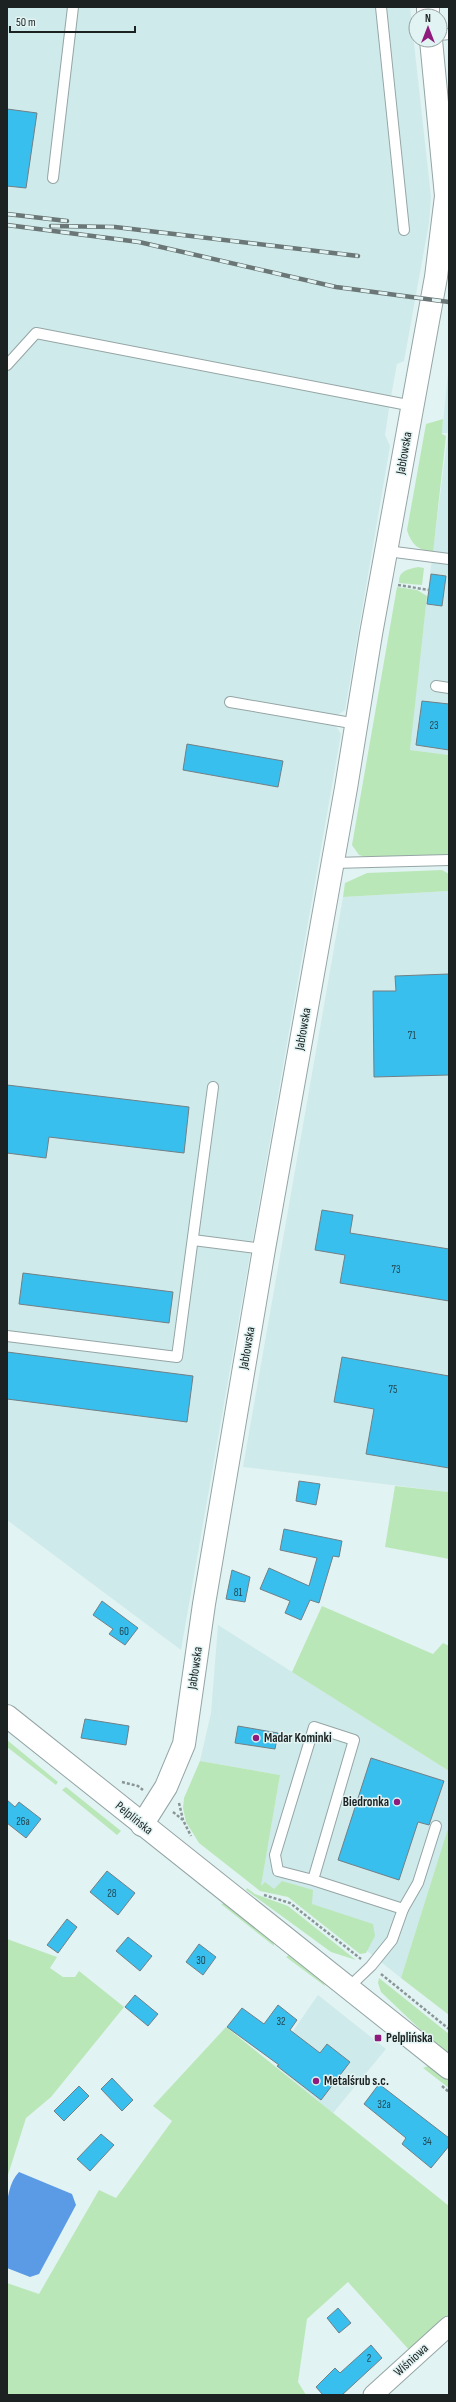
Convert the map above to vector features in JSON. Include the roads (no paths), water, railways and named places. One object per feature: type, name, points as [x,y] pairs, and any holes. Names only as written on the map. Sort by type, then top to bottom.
[{"type":"main road","name":"Jabłowska","points":[[142,1825],[166,1787],[184,1744],[205,1596],[264,1249],[436,277],[446,196],[432,48]]},
{"type":"main road","name":"Pelplińska","points":[[7,1716],[142,1825],[264,1919],[449,2068]]},
{"type":"street","name":"Wiśniowa","points":[[373,2395],[449,2326]]},
{"type":"lane","points":[[53,178],[73,7]]},
{"type":"lane","points":[[381,7],[404,230]]},
{"type":"lane","points":[[7,365],[36,333],[413,406]]},
{"type":"lane","points":[[387,551],[449,559]]},
{"type":"lane","points":[[436,686],[449,688]]},
{"type":"lane","points":[[230,702],[357,724]]},
{"type":"lane","points":[[332,863],[449,860]]},
{"type":"lane","points":[[7,1336],[177,1357],[213,1086]]},
{"type":"lane","points":[[192,1240],[264,1249]]},
{"type":"lane","points":[[313,1880],[354,1740],[314,1727],[275,1855],[278,1871],[313,1880],[403,1909]]},
{"type":"lane","points":[[348,1988],[371,1966],[392,1940],[403,1909],[418,1883],[436,1826]]},
{"type":"water","points":[[19,2172],[72,2194],[76,2205],[39,2274],[30,2277],[7,2268],[7,2204],[13,2181]]},
{"type":"railway","points":[[7,214],[67,221]]},
{"type":"railway","points":[[7,225],[139,242],[336,287],[449,302]]},
{"type":"railway","points":[[51,226],[115,227],[358,256]]},
{"type":"place","name":"Madar Kominki","points":[[256,1738]]},
{"type":"place","name":"Biedronka","points":[[397,1802]]},
{"type":"place","name":"Pelplińska","points":[[378,2038]]},
{"type":"place","name":"Metalśrub s.c.","points":[[316,2081]]}]
